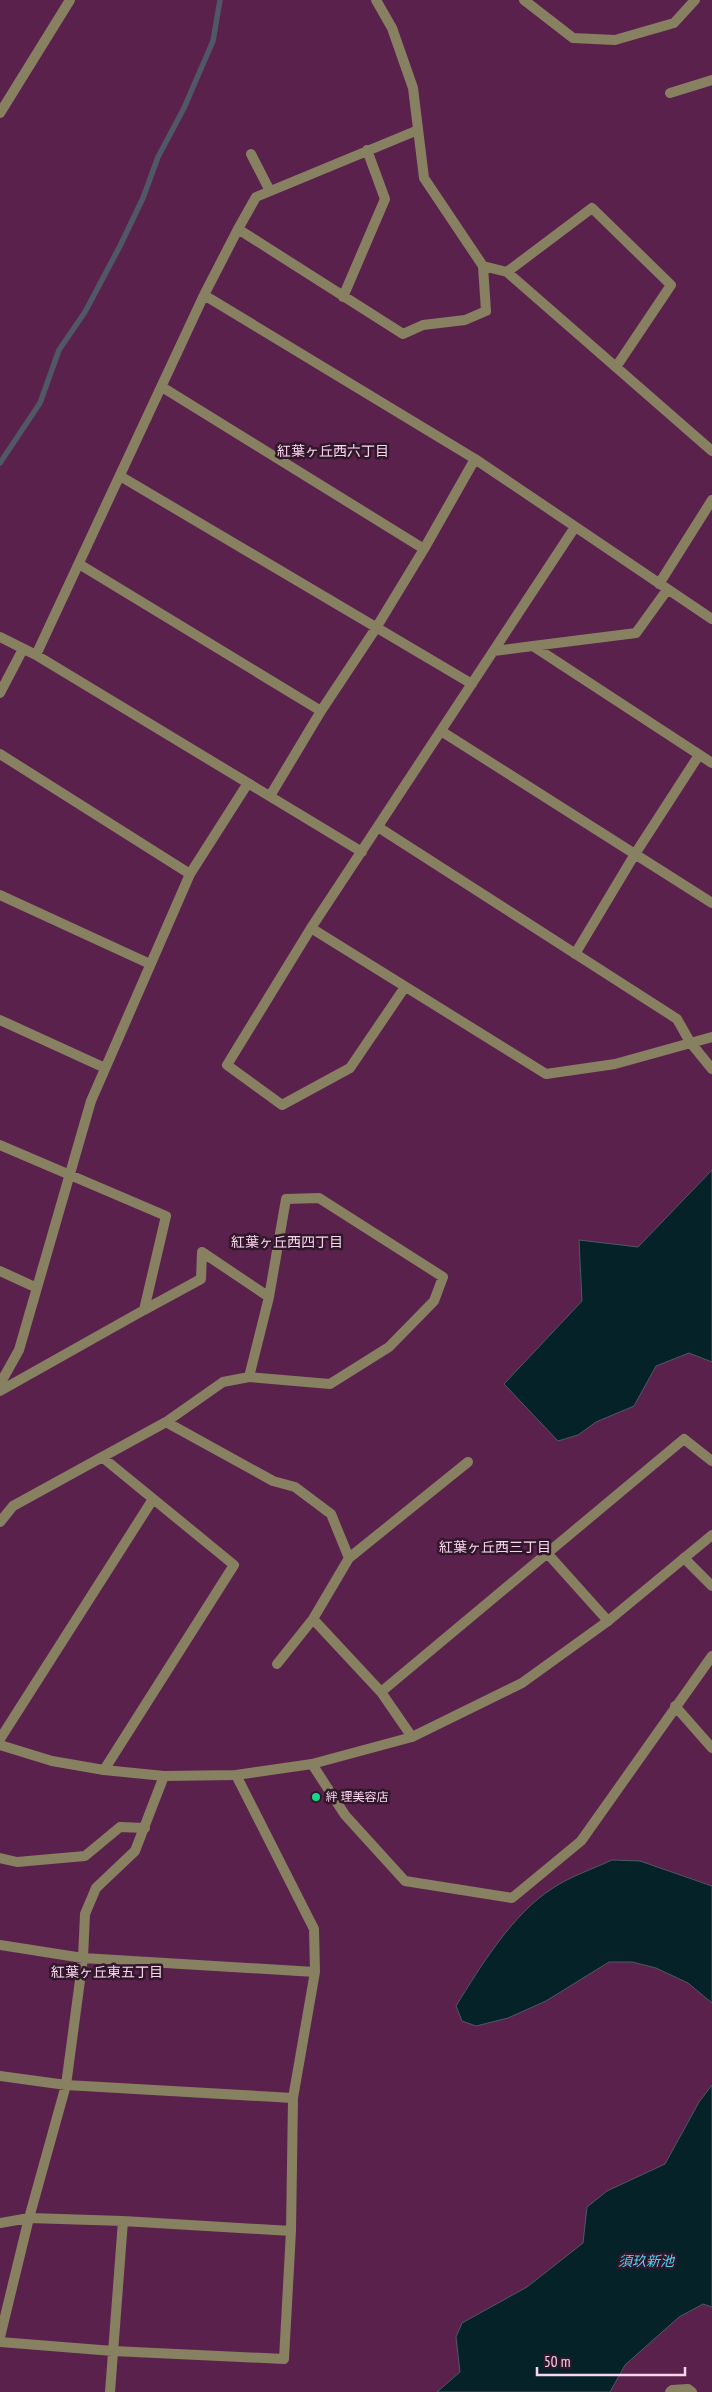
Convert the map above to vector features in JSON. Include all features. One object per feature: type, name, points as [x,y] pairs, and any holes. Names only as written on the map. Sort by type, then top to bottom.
[{"type":"street","points":[[0,113],[70,0]]},
{"type":"street","points":[[238,229],[403,334],[423,325],[465,320],[486,311],[483,266],[424,178],[413,88],[392,28],[376,0]]},
{"type":"street","points":[[524,0],[573,38],[615,40],[674,23],[695,0]]},
{"type":"street","points":[[670,93],[712,80]]},
{"type":"street","points":[[36,655],[204,295],[256,197],[418,130]]},
{"type":"street","points":[[343,297],[385,199],[367,150]]},
{"type":"street","points":[[251,154],[270,192]]},
{"type":"street","points":[[507,272],[592,208],[671,285],[616,367]]},
{"type":"street","points":[[483,266],[507,272],[712,451]]},
{"type":"street","points":[[204,295],[475,459],[712,619]]},
{"type":"street","points":[[162,387],[424,550]]},
{"type":"street","points":[[270,796],[321,711],[376,628],[424,550],[475,459]]},
{"type":"street","points":[[120,476],[472,684]]},
{"type":"street","points":[[494,651],[636,633],[712,500]]},
{"type":"street","points":[[405,987],[350,1068],[282,1105],[227,1065],[311,928],[575,527]]},
{"type":"street","points":[[79,564],[321,711]]},
{"type":"street","points":[[0,637],[36,655],[362,852]]},
{"type":"street","points":[[533,646],[712,763]]},
{"type":"street","points":[[0,693],[24,649]]},
{"type":"street","points":[[441,731],[712,903]]},
{"type":"street","points":[[0,754],[190,874]]},
{"type":"street","points":[[575,954],[635,854],[699,755]]},
{"type":"street","points":[[0,1384],[19,1350],[91,1102],[105,1068],[190,874],[248,783]]},
{"type":"street","points":[[378,828],[677,1019],[690,1042],[712,1069]]},
{"type":"street","points":[[0,894],[150,964]]},
{"type":"street","points":[[311,928],[546,1074],[615,1064],[712,1037]]},
{"type":"street","points":[[0,1020],[105,1068]]},
{"type":"street","points":[[0,1146],[166,1216],[144,1310]]},
{"type":"street","points":[[0,1522],[13,1506],[166,1422],[223,1382],[249,1377],[330,1384],[389,1347],[434,1301],[443,1277],[319,1198],[286,1199],[269,1297],[249,1377]]},
{"type":"street","points":[[0,1391],[201,1279],[202,1252],[269,1297]]},
{"type":"street","points":[[0,1271],[37,1288]]},
{"type":"street","points":[[166,1422],[273,1481],[294,1487],[331,1514],[349,1558]]},
{"type":"street","points":[[381,1692],[684,1439],[712,1461]]},
{"type":"street","points":[[102,1457],[234,1565],[104,1770]]},
{"type":"street","points":[[277,1664],[313,1619],[349,1558],[468,1462]]},
{"type":"street","points":[[0,1739],[153,1499]]},
{"type":"street","points":[[0,1745],[52,1761],[104,1770],[164,1776],[236,1776],[312,1764],[412,1737],[522,1684],[608,1622],[712,1535]]},
{"type":"street","points":[[547,1553],[608,1622]]},
{"type":"street","points":[[684,1558],[712,1586]]},
{"type":"street","points":[[313,1619],[381,1692],[412,1737]]},
{"type":"street","points":[[312,1764],[346,1815],[405,1881],[512,1898],[581,1841],[712,1656]]},
{"type":"street","points":[[675,1706],[712,1748]]},
{"type":"street","points":[[0,2337],[29,2218],[66,2085],[83,1958],[85,1914],[96,1888],[135,1851],[164,1776]]},
{"type":"street","points":[[0,2342],[113,2351],[284,2359],[291,2231],[293,2098],[315,1972],[314,1929],[236,1776]]},
{"type":"street","points":[[0,1858],[17,1862],[85,1856],[120,1827],[145,1828]]},
{"type":"street","points":[[0,1945],[83,1958],[315,1972]]},
{"type":"street","points":[[0,2076],[66,2085],[293,2098]]},
{"type":"street","points":[[0,2223],[29,2218],[123,2221],[291,2231]]},
{"type":"street","points":[[110,2392],[123,2221]]},
{"type":"street","points":[[670,2392],[672,2390],[688,2389],[692,2392]]},
{"type":"water","points":[[712,1170],[712,1362],[689,1353],[656,1366],[634,1406],[596,1422],[578,1435],[558,1441],[504,1384],[582,1301],[579,1240],[638,1247]]},
{"type":"water","points":[[612,1860],[640,1861],[712,1886],[712,2003],[688,1983],[656,1968],[632,1962],[609,1962],[546,2001],[508,2018],[476,2026],[462,2021],[456,2006],[498,1942],[524,1912],[553,1888]]},
{"type":"water","name":"須玖新池","points":[[712,2085],[712,2307],[703,2304],[679,2317],[625,2365],[610,2392],[437,2392],[460,2372],[456,2337],[462,2323],[527,2287],[583,2243],[587,2207],[607,2191],[665,2164],[699,2102]]},
{"type":"waterway","points":[[0,463],[40,403],[59,350],[85,312],[143,198],[158,157],[184,108],[213,41],[220,0]]},
{"type":"place","name":"絆 理美容店","points":[[316,1797]]},
{"type":"district","name":"紅葉ヶ丘西六丁目","points":[[333,451]]},
{"type":"district","name":"紅葉ヶ丘西四丁目","points":[[287,1242]]},
{"type":"district","name":"紅葉ヶ丘西三丁目","points":[[495,1547]]},
{"type":"district","name":"紅葉ヶ丘東五丁目","points":[[107,1972]]}]
